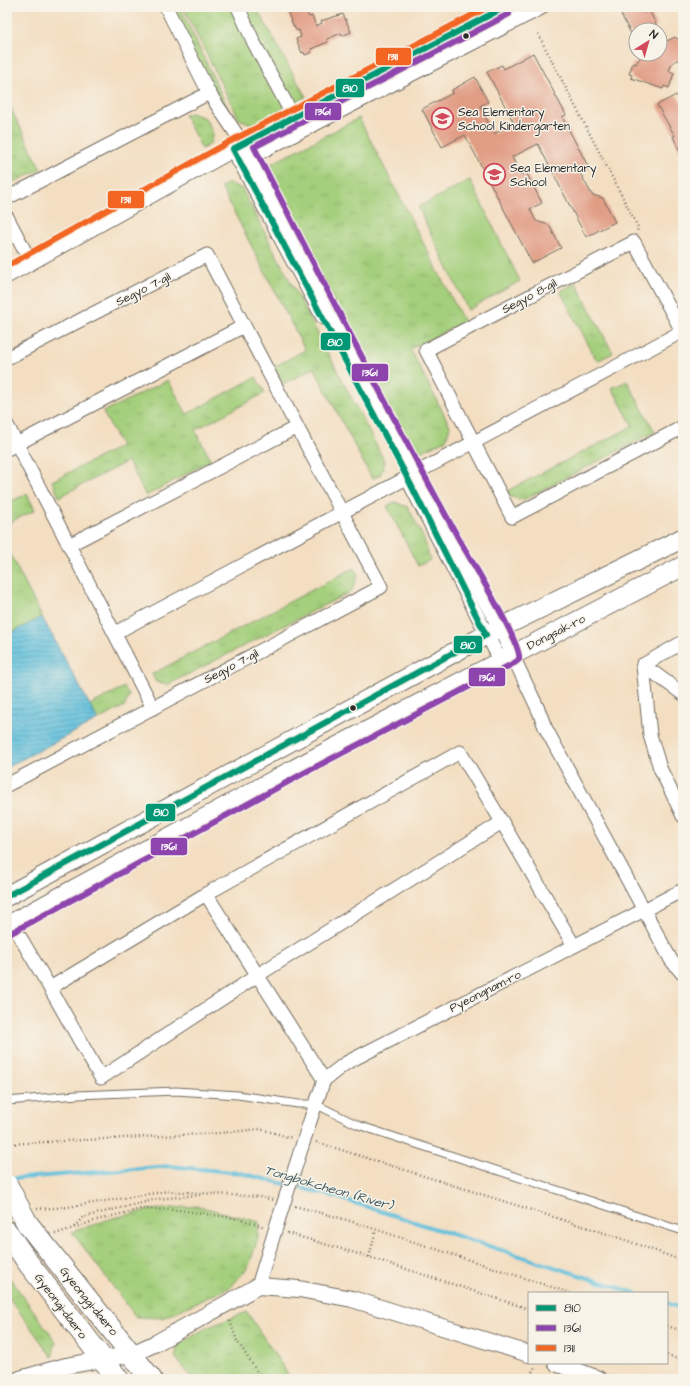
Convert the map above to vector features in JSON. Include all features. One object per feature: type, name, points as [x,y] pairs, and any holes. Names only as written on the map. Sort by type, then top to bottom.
[{"type":"main road","points":[[7,896],[493,632],[683,538]]},
{"type":"main road","name":"Dongsak-ro","points":[[13,931],[302,765],[683,566]]},
{"type":"main road","name":"Gyeonggi-daero","points":[[7,1185],[27,1223],[132,1354],[150,1379]]},
{"type":"main road","name":"Gyeongi-daero","points":[[7,1232],[118,1379]]},
{"type":"street","points":[[166,7],[209,93],[506,659],[538,710],[545,727],[671,960],[683,974]]},
{"type":"street","points":[[238,7],[254,43],[294,118]]},
{"type":"street","points":[[241,153],[294,118],[505,7]]},
{"type":"street","points":[[7,275],[241,153],[540,7]]},
{"type":"street","points":[[7,198],[209,93]]},
{"type":"street","points":[[7,217],[31,263]]},
{"type":"street","points":[[115,633],[683,332],[634,242]]},
{"type":"street","name":"Segyo 8-gil","points":[[634,242],[426,350],[512,517],[683,427]]},
{"type":"street","name":"Segyo 7-gil","points":[[7,358],[207,255],[381,587],[7,785]]},
{"type":"street","points":[[12,446],[244,326]]},
{"type":"street","points":[[7,425],[12,446],[69,545],[153,708]]},
{"type":"street","points":[[69,545],[297,426]]},
{"type":"street","points":[[643,665],[683,642]]},
{"type":"street","points":[[643,665],[683,694]]},
{"type":"street","points":[[643,665],[650,735],[660,768],[683,816]]},
{"type":"street","points":[[50,988],[206,894],[460,752],[574,946]]},
{"type":"street","points":[[13,931],[50,988],[101,1078],[258,975],[502,822]]},
{"type":"street","name":"Pyeongnam-ro","points":[[324,1080],[346,1063],[683,890]]},
{"type":"street","points":[[206,894],[324,1080],[258,1286]]},
{"type":"street","points":[[27,1378],[66,1366],[132,1354],[156,1343],[258,1286],[299,1289],[352,1299],[528,1354]]},
{"type":"street","points":[[559,1364],[598,1379]]},
{"type":"lane","points":[[7,1101],[77,1095],[176,1091],[238,1095],[298,1104],[683,1231]]},
{"type":"path","points":[[538,34],[638,227],[634,242]]},
{"type":"path","points":[[7,1144],[220,1133],[260,1129],[283,1137],[298,1139]]},
{"type":"path","points":[[312,1142],[326,1144],[617,1237],[683,1261]]},
{"type":"path","points":[[73,1228],[84,1217],[157,1199],[209,1194]]},
{"type":"path","points":[[40,1239],[140,1209],[179,1210],[240,1219],[276,1227],[528,1309]]},
{"type":"path","points":[[368,1257],[376,1230]]},
{"type":"path","points":[[230,1321],[237,1341],[262,1379]]},
{"type":"path","points":[[668,1326],[683,1331]]},
{"type":"path","points":[[668,1355],[683,1361]]},
{"type":"path","points":[[528,1379],[536,1364]]},
{"type":"green space","points":[[161,7],[180,7],[238,130]]},
{"type":"green space","points":[[183,7],[256,7],[306,97],[254,125],[239,119]]},
{"type":"green space","points":[[7,101],[41,169],[7,185]]},
{"type":"green space","points":[[191,113],[205,118],[213,133],[210,144],[202,149],[184,115]]},
{"type":"green space","points":[[359,118],[464,322],[410,349],[450,426],[446,440],[420,452],[409,449],[268,172],[271,164]]},
{"type":"green space","points":[[470,180],[520,281],[468,310],[418,207]]},
{"type":"green space","points":[[229,183],[242,189],[385,462],[380,475],[372,479],[314,368],[283,384],[274,367],[305,350],[221,187]]},
{"type":"green space","points":[[576,283],[613,353],[597,361],[560,291]]},
{"type":"green space","points":[[256,377],[265,393],[195,430],[211,460],[146,496],[128,461],[59,497],[52,481],[121,446],[103,412],[168,380],[187,414]]},
{"type":"green space","points":[[627,381],[655,432],[523,500],[511,497],[507,491],[633,426],[612,388]]},
{"type":"green space","points":[[27,494],[35,510],[7,524],[7,503]]},
{"type":"green space","points":[[394,502],[408,507],[424,539],[430,560],[418,566],[387,506]]},
{"type":"green space","points":[[7,548],[42,617],[7,635]]},
{"type":"green space","points":[[354,568],[358,575],[352,591],[167,685],[156,682],[152,674]]},
{"type":"green space","points":[[124,687],[129,695],[125,706],[98,720],[90,705]]},
{"type":"green space","points":[[198,1206],[259,1222],[258,1238],[249,1266],[231,1287],[162,1318],[136,1317],[72,1232],[113,1218],[149,1210]]},
{"type":"green space","points":[[7,1274],[56,1342],[52,1357],[7,1295]]},
{"type":"green space","points":[[247,1312],[289,1376],[289,1379],[193,1379],[175,1357],[178,1345],[206,1328]]},
{"type":"water","points":[[42,617],[98,720],[7,767],[7,635]]},
{"type":"building","points":[[288,7],[309,7],[305,9],[309,17],[312,16],[316,26],[322,23],[321,21],[343,14],[351,32],[342,36],[341,33],[327,39],[328,42],[311,49],[312,52],[305,55],[304,52],[302,53],[296,39],[301,37],[299,30],[297,31],[293,25],[286,9]]},
{"type":"building","points":[[617,7],[641,7],[644,13],[649,10],[655,22],[628,22],[628,28]]},
{"type":"building","points":[[682,36],[683,57],[672,63],[669,71],[674,73],[669,88],[664,86],[663,89],[631,78],[632,75],[629,74],[633,63],[668,62],[668,40],[675,37],[677,39]]},
{"type":"building","points":[[533,53],[566,115],[562,117],[589,168],[580,173],[592,195],[603,198],[615,222],[586,237],[538,144],[512,157],[521,175],[526,172],[542,203],[530,209],[536,221],[549,225],[561,248],[532,263],[465,135],[442,147],[422,109],[453,93],[452,90],[475,77],[488,102],[480,106],[494,134],[514,123],[487,72],[502,65],[504,69]]},
{"type":"building","points":[[676,95],[683,104],[683,157],[673,137],[675,136],[657,105]]},
{"type":"waterway","name":"Tongbokcheon (River)","points":[[10,1179],[170,1166],[240,1173],[330,1195],[632,1292]]},
{"type":"waterway","name":"Tongbokcheon (River)","points":[[668,1303],[683,1309]]},
{"type":"transit line","name":"1311","points":[[7,266],[229,142],[488,7]]},
{"type":"transit line","name":"810","points":[[7,896],[486,635],[407,477],[233,149],[505,7]]},
{"type":"transit line","name":"1361","points":[[11,933],[306,772],[516,662],[519,659],[513,637],[505,620],[407,443],[254,147],[509,14]]},
{"type":"place","name":"Sea Elementary School Kindergarten","points":[[443,119]]},
{"type":"place","name":"Sea Elementary School","points":[[495,175]]}]
